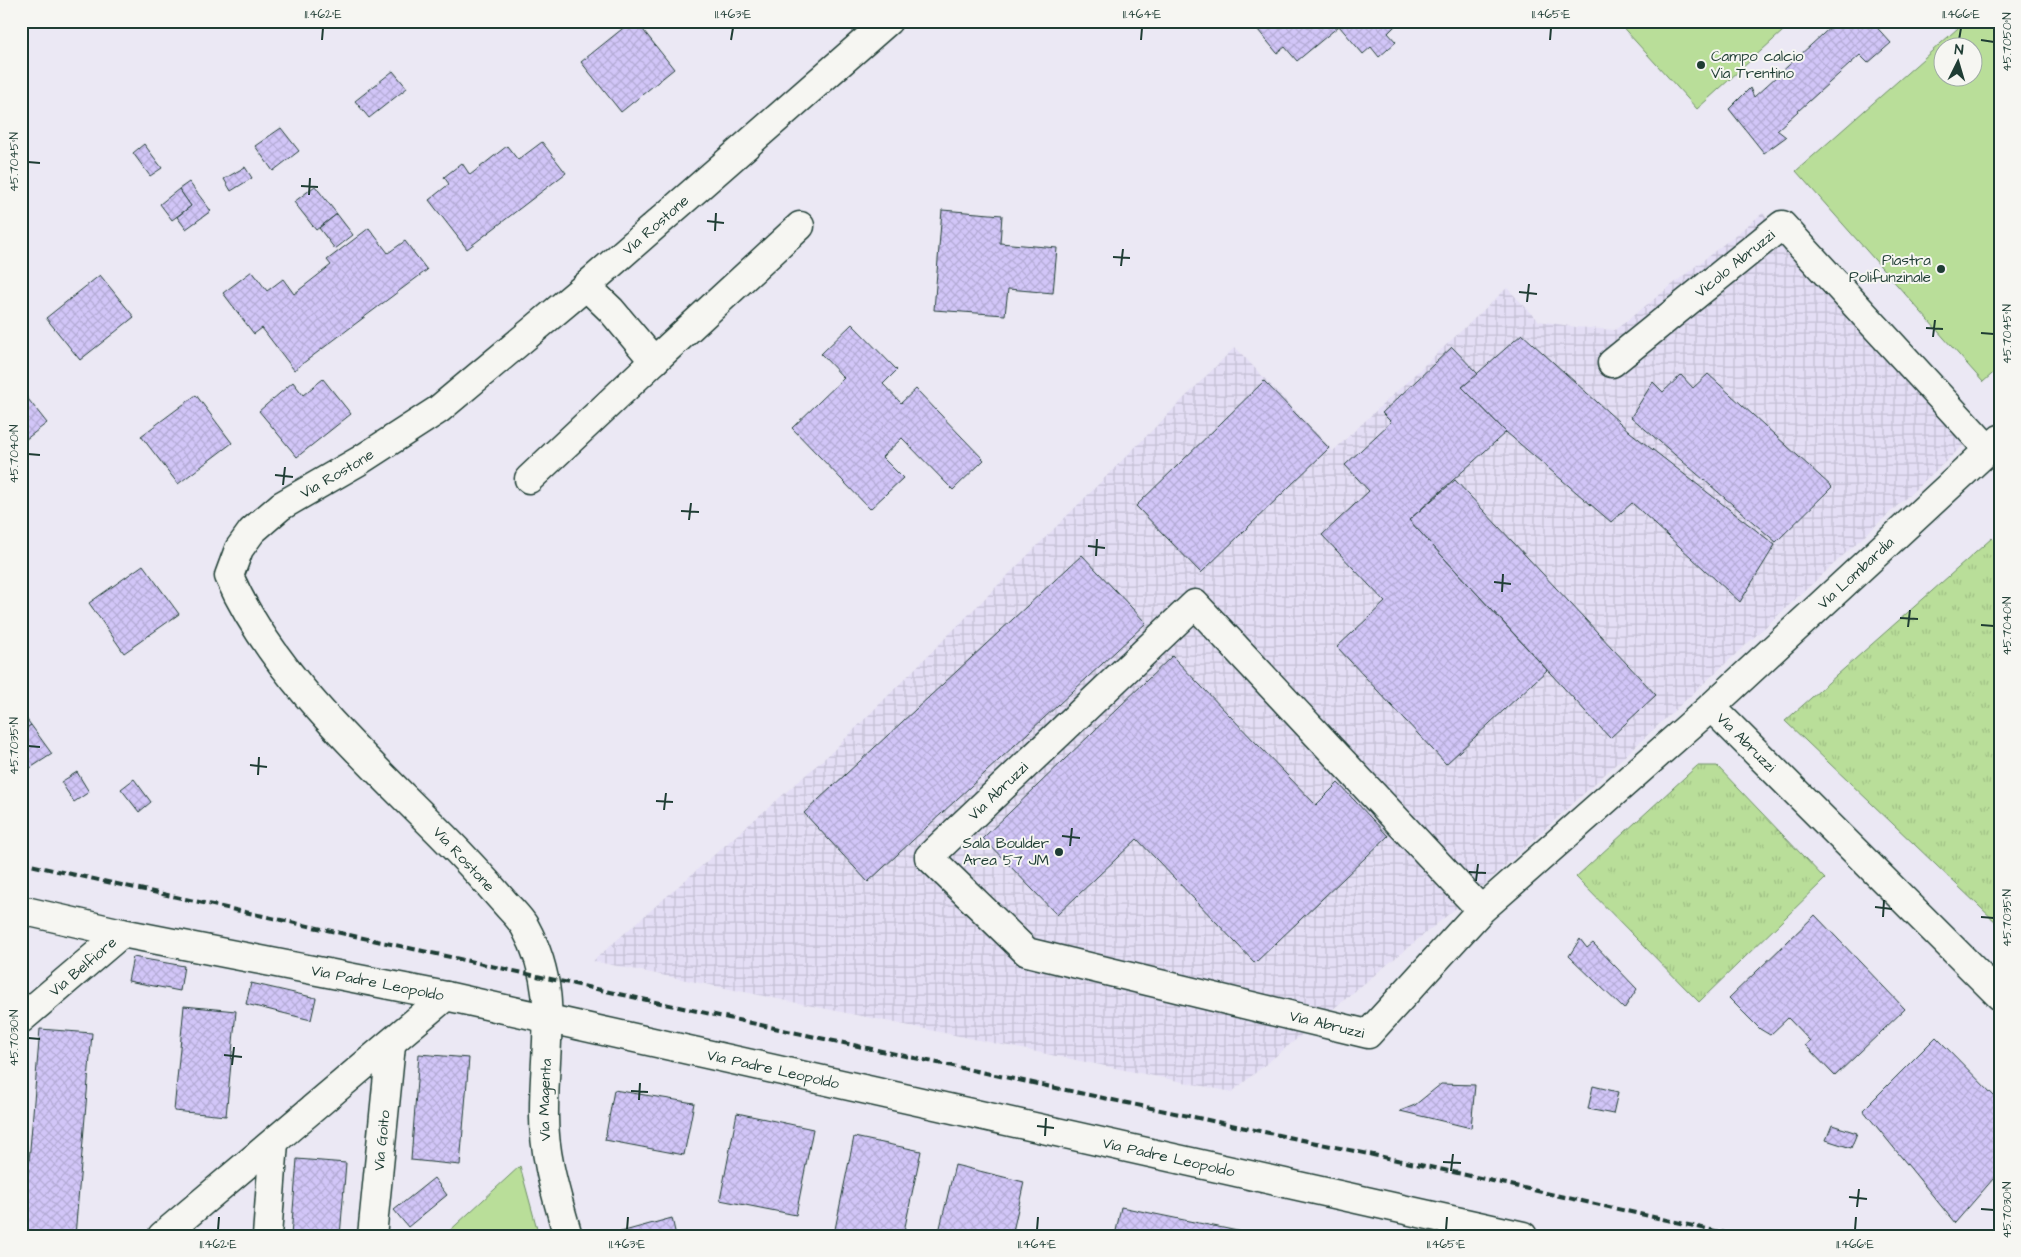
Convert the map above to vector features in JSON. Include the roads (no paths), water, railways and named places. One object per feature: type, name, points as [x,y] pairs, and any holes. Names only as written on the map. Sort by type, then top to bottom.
[{"type":"street","name":"Via Rostone","points":[[548,1020],[545,976],[524,925],[477,870],[325,716],[260,634],[243,607],[229,576],[239,549],[252,531],[281,506],[438,410],[586,286],[888,21]]},
{"type":"street","name":"Vicolo Abruzzi","points":[[1612,363],[1782,225],[1994,444]]},
{"type":"street","points":[[529,479],[800,226]]},
{"type":"street","points":[[586,286],[611,310],[654,361]]},
{"type":"street","name":"Via Lombardia","points":[[1711,707],[1994,444]]},
{"type":"street","name":"Via Abruzzi","points":[[1481,910],[1195,604],[929,858],[1027,952],[1368,1034],[1481,910],[1711,707],[2000,996]]},
{"type":"street","name":"Via Padre Leopoldo","points":[[21,910],[122,933],[446,996],[1523,1236]]},
{"type":"street","name":"Via Belfiore","points":[[21,1019],[122,933]]},
{"type":"street","points":[[162,1236],[391,1045],[446,996]]},
{"type":"street","name":"Via Magenta","points":[[548,1020],[544,1110],[547,1159],[568,1236]]},
{"type":"street","name":"Via Goito","points":[[372,1236],[391,1045]]},
{"type":"street","points":[[267,1236],[274,1142]]},
{"type":"railway","points":[[21,863],[820,1038],[1444,1170],[1738,1236]]},
{"type":"place","name":"Campo calcio Via Trentino","points":[[1701,65]]},
{"type":"place","name":"Piastra Polifunzinale","points":[[1941,269]]},
{"type":"place","name":"Sala Boulder Area 57 JM","points":[[1059,852]]}]
